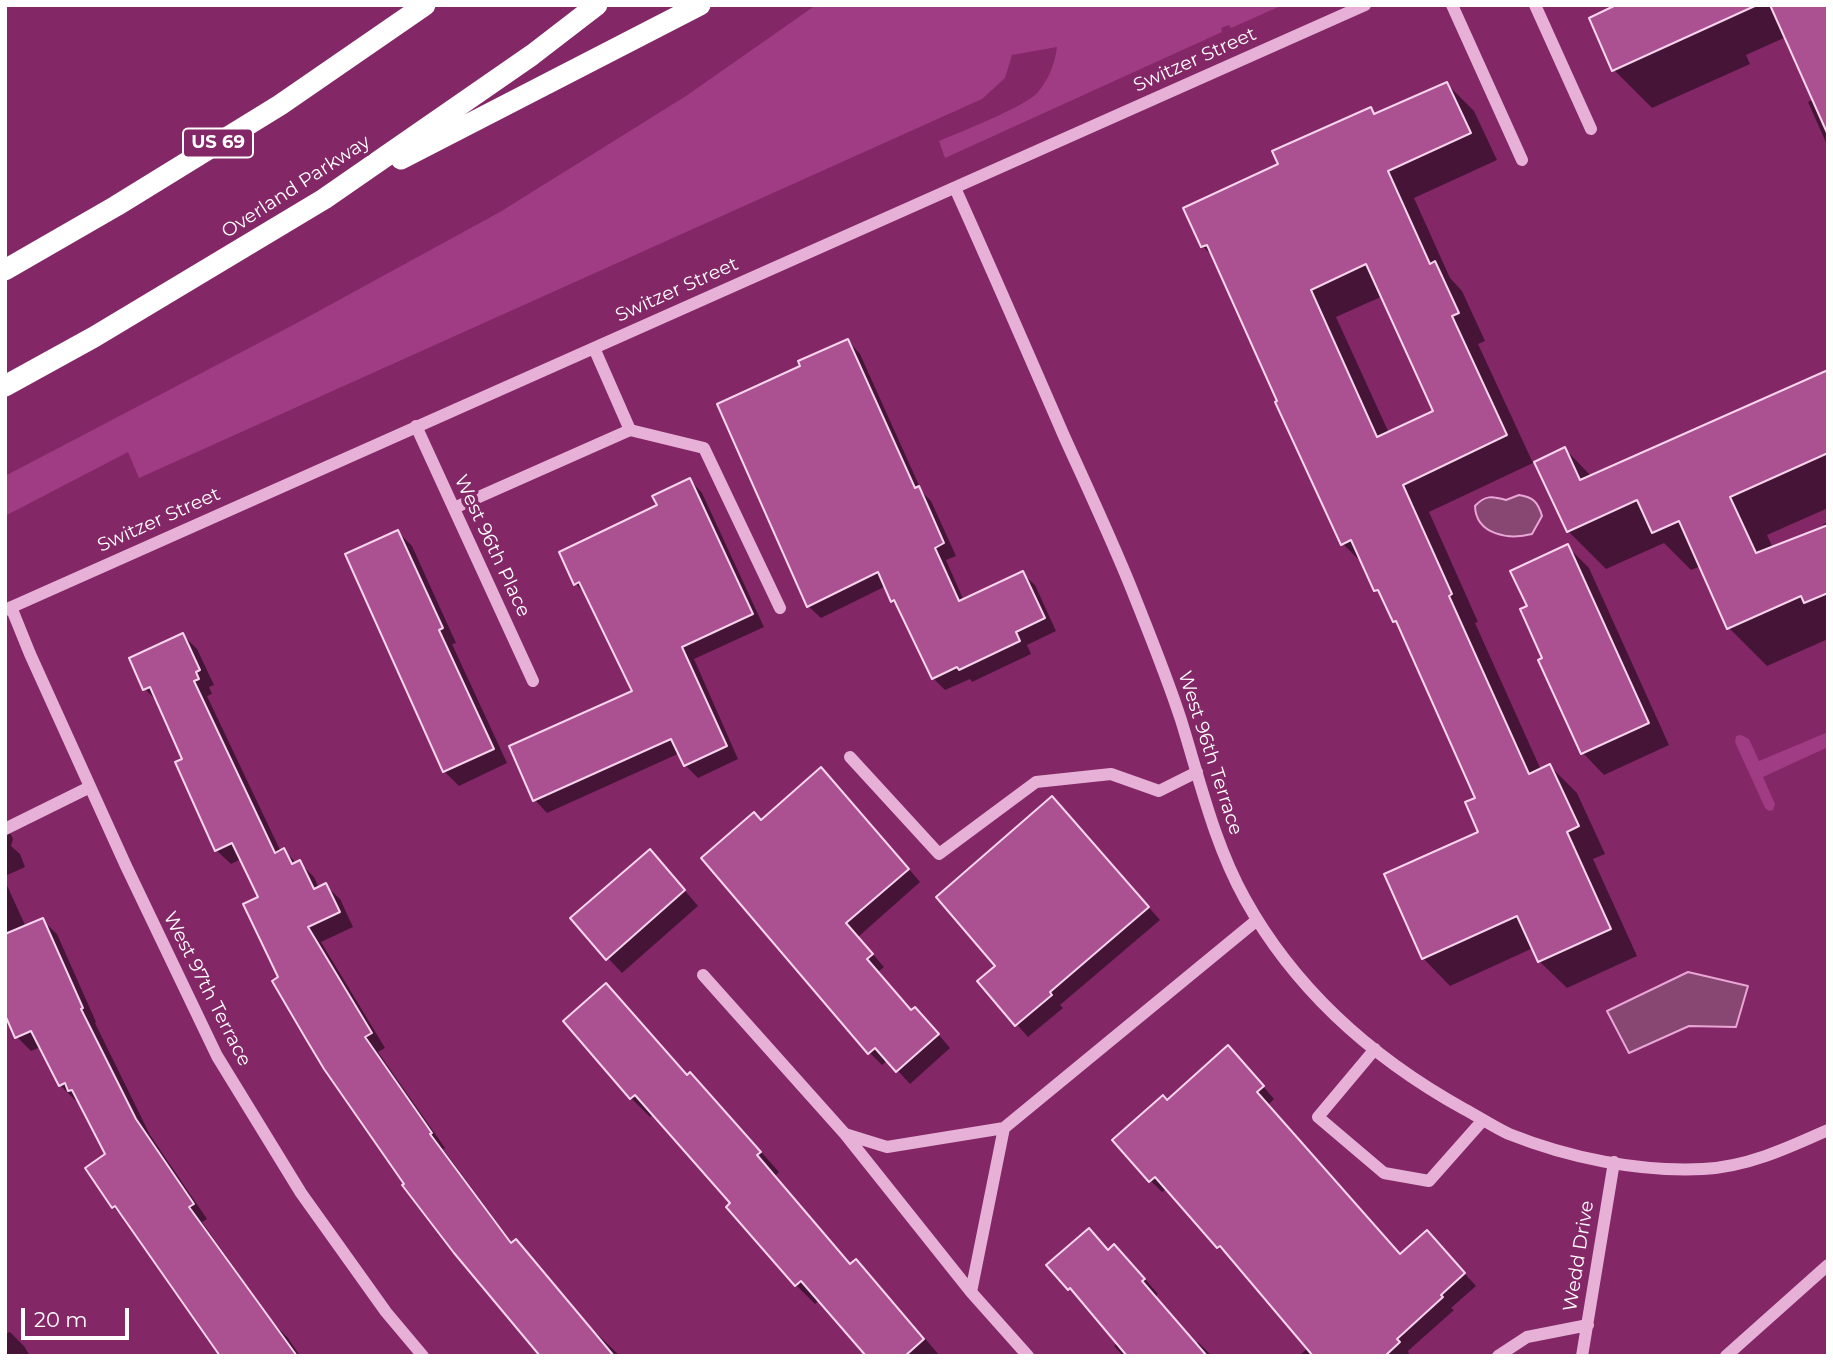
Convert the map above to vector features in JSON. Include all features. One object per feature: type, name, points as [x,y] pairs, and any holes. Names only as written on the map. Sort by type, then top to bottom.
[{"type":"highway","name":"US 69","points":[[5,270],[116,206],[280,104],[425,5]]},
{"type":"highway","name":"Overland Parkway","points":[[5,386],[94,337],[324,199],[532,55],[597,5]]},
{"type":"highway","points":[[324,199],[700,5]]},
{"type":"street","name":"Switzer Street","points":[[8,609],[1365,5]]},
{"type":"street","points":[[1452,5],[1522,160]]},
{"type":"street","points":[[1535,5],[1591,129]]},
{"type":"street","name":"West 96th Terrace","points":[[955,188],[1131,589],[1180,716],[1217,838],[1257,920],[1290,968],[1319,1001],[1350,1031],[1430,1090],[1508,1133],[1569,1153],[1652,1170],[1707,1169],[1767,1156],[1828,1130]]},
{"type":"street","points":[[594,348],[631,430]]},
{"type":"street","name":"West 96th Place","points":[[416,426],[533,681]]},
{"type":"street","points":[[454,508],[631,430],[704,448],[780,608]]},
{"type":"street","name":"West 97th Terrace","points":[[8,609],[176,975],[220,1061],[301,1193],[386,1312],[423,1356]]},
{"type":"street","points":[[850,757],[939,854],[1036,782],[1111,774],[1158,791],[1197,772]]},
{"type":"street","points":[[5,829],[90,787]]},
{"type":"street","points":[[845,1133],[887,1147],[1004,1128],[1257,920]]},
{"type":"street","points":[[702,975],[845,1133],[971,1292],[1028,1356]]},
{"type":"street","points":[[1375,1049],[1318,1116],[1384,1173],[1429,1181],[1483,1120]]},
{"type":"street","points":[[971,1292],[1004,1128]]},
{"type":"street","name":"Wedd Drive","points":[[1582,1356],[1614,1162]]},
{"type":"street","points":[[1726,1356],[1828,1265]]},
{"type":"street","points":[[1499,1356],[1527,1337],[1588,1325]]},
{"type":"shaded area","points":[[816,5],[1283,5],[1231,28],[1229,25],[1221,28],[1222,32],[945,158],[939,141],[1007,112],[1038,92],[1051,71],[1057,47],[1012,55],[1005,78],[982,99],[139,478],[128,452],[5,516],[5,476],[295,324],[500,212],[686,96]]},
{"type":"shaded area","points":[[1519,495],[1528,497],[1537,504],[1542,516],[1532,534],[1504,535],[1487,529],[1481,523],[1475,506],[1479,502],[1489,497],[1506,500]]},
{"type":"shaded area","points":[[1828,732],[1828,747],[1763,777],[1775,804],[1773,810],[1765,808],[1735,742],[1736,736],[1749,739],[1759,761]]},
{"type":"shaded area","points":[[1688,972],[1748,986],[1736,1027],[1689,1026],[1629,1053],[1607,1011]]},
{"type":"building","points":[[1616,5],[1757,5],[1612,71],[1589,18]]},
{"type":"building","points":[[1770,5],[1828,5],[1828,135]]},
{"type":"building","points":[[1447,82],[1471,133],[1388,171],[1430,264],[1435,261],[1459,313],[1452,316],[1507,435],[1403,485],[1452,594],[1449,596],[1529,774],[1550,764],[1579,826],[1567,832],[1611,929],[1538,962],[1517,916],[1422,959],[1384,874],[1478,832],[1465,802],[1475,798],[1396,621],[1393,622],[1378,590],[1374,591],[1351,540],[1341,545],[1207,245],[1201,247],[1183,208],[1278,164],[1272,151],[1371,107],[1374,114]],"holes":[[[1366,264],[1433,411],[1377,437],[1311,290]]]},
{"type":"building","points":[[848,339],[915,488],[919,486],[944,543],[935,548],[959,601],[1023,571],[1045,618],[1016,632],[1020,641],[959,670],[957,667],[932,679],[878,572],[807,607],[717,404],[800,366],[798,361]]},
{"type":"building","points":[[1828,370],[1828,453],[1730,497],[1756,553],[1828,525],[1828,593],[1804,603],[1801,596],[1727,629],[1679,521],[1652,533],[1637,500],[1567,532],[1534,462],[1565,447],[1580,480]]},
{"type":"building","points":[[690,478],[753,614],[682,647],[727,746],[684,766],[671,739],[533,801],[509,746],[632,691],[579,582],[574,585],[559,552],[657,505],[652,496]]},
{"type":"building","points":[[398,530],[443,628],[439,630],[494,749],[443,772],[345,554]]},
{"type":"building","points":[[1568,544],[1649,723],[1581,754],[1538,660],[1542,658],[1520,609],[1527,606],[1510,571]]},
{"type":"building","points":[[183,633],[200,670],[196,672],[199,679],[194,681],[275,853],[284,848],[292,864],[300,860],[314,889],[326,883],[340,912],[308,927],[372,1033],[365,1037],[432,1133],[430,1134],[511,1243],[516,1239],[614,1356],[540,1356],[454,1253],[402,1185],[404,1184],[306,1039],[272,981],[278,977],[243,904],[258,897],[232,843],[215,851],[175,762],[182,759],[150,687],[143,690],[129,658]]},
{"type":"building","points":[[821,767],[909,869],[846,923],[873,954],[867,959],[911,1010],[915,1007],[939,1034],[896,1072],[875,1048],[868,1054],[701,858],[754,812],[761,820]]},
{"type":"building","points":[[1052,796],[1149,907],[1050,992],[1052,995],[1015,1026],[977,981],[995,966],[936,897]]},
{"type":"building","points":[[650,849],[685,890],[606,960],[570,918]]},
{"type":"building","points":[[43,918],[83,1008],[81,1009],[136,1119],[194,1204],[189,1207],[297,1356],[220,1356],[115,1206],[112,1208],[85,1168],[105,1154],[72,1090],[68,1091],[65,1083],[59,1086],[31,1031],[15,1038],[5,1015],[5,934]]},
{"type":"building","points":[[606,983],[687,1075],[690,1072],[761,1152],[757,1155],[850,1264],[856,1259],[924,1339],[905,1356],[866,1356],[801,1281],[795,1286],[726,1207],[730,1203],[635,1095],[630,1099],[563,1021]]},
{"type":"building","points":[[1228,1045],[1264,1086],[1257,1092],[1400,1254],[1427,1230],[1465,1273],[1397,1339],[1400,1342],[1385,1356],[1313,1356],[1220,1246],[1217,1248],[1155,1177],[1149,1182],[1112,1140],[1163,1095],[1167,1100]]},
{"type":"building","points":[[1089,1228],[1108,1250],[1114,1244],[1207,1356],[1127,1356],[1070,1288],[1068,1290],[1046,1265]]}]
